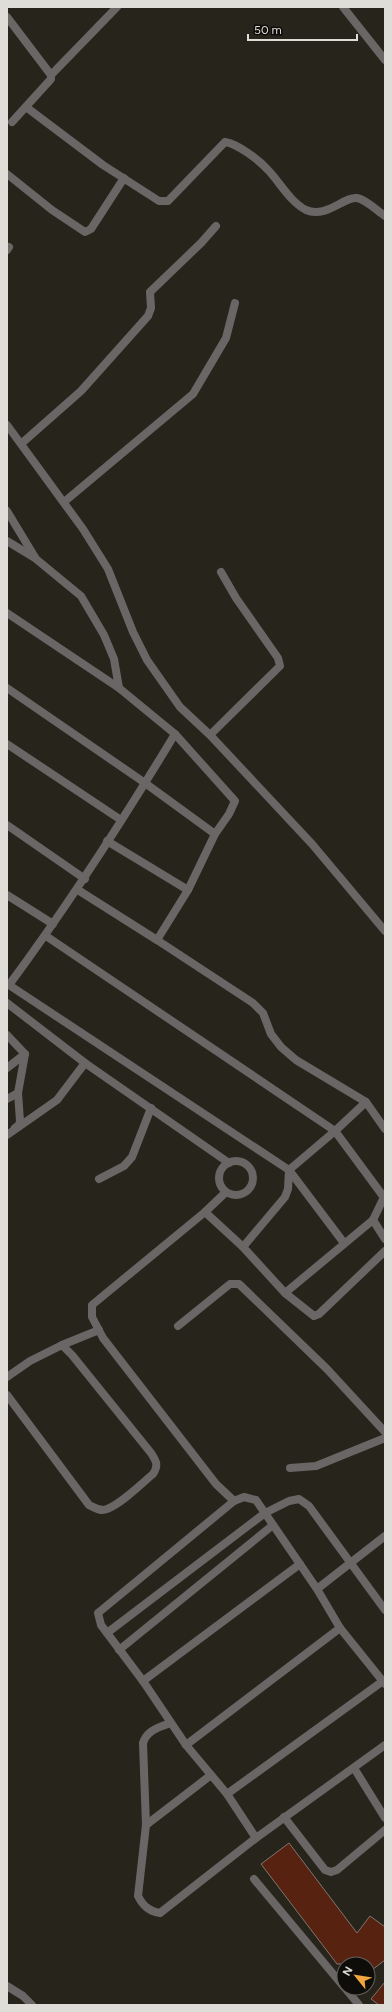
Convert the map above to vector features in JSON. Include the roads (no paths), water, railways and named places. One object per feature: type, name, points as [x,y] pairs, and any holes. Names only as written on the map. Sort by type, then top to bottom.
[{"type":"street","points":[[9,122],[26,107],[51,78],[50,75],[117,7]]},
{"type":"street","points":[[343,7],[385,60]]},
{"type":"street","points":[[7,17],[50,75]]},
{"type":"street","points":[[26,107],[97,160],[159,201],[168,201],[226,142],[234,143],[268,170],[281,187],[304,209],[314,212],[321,211],[354,198],[362,200],[385,216]]},
{"type":"street","points":[[7,174],[52,210],[85,232],[91,229],[124,178]]},
{"type":"street","points":[[22,443],[81,391],[148,316],[151,308],[150,292],[201,243],[216,226]]},
{"type":"street","points":[[64,502],[193,394],[226,338],[236,303]]},
{"type":"street","points":[[7,425],[22,443],[64,502],[108,568],[147,660],[180,706],[210,735],[312,844],[385,931]]},
{"type":"street","points":[[7,511],[36,559]]},
{"type":"street","points":[[7,542],[36,559],[81,596],[104,635],[114,659],[119,688]]},
{"type":"street","points":[[210,735],[280,666],[278,658],[236,598],[221,572]]},
{"type":"street","points":[[7,613],[119,688],[175,734],[234,801],[229,814],[215,834],[188,890],[157,940]]},
{"type":"street","points":[[7,688],[145,783],[215,834]]},
{"type":"street","points":[[175,734],[107,841],[78,890],[46,936],[8,985],[289,1170],[344,1243]]},
{"type":"street","points":[[7,744],[121,820]]},
{"type":"street","points":[[7,825],[85,879]]},
{"type":"street","points":[[107,841],[188,890]]},
{"type":"street","points":[[78,890],[253,1003],[263,1013],[271,1034],[281,1047],[296,1060],[366,1102],[385,1129]]},
{"type":"street","points":[[7,895],[53,924]]},
{"type":"street","points":[[46,936],[335,1131],[384,1195],[372,1220],[285,1293]]},
{"type":"street","points":[[8,1007],[85,1063],[229,1162]]},
{"type":"street","points":[[7,1035],[25,1054]]},
{"type":"street","points":[[7,1133],[19,1125],[18,1093],[25,1054]]},
{"type":"street","points":[[7,1068],[25,1054]]},
{"type":"street","points":[[7,1058],[16,1061]]},
{"type":"street","points":[[7,1133],[57,1100],[85,1063]]},
{"type":"street","points":[[7,1099],[18,1093]]},
{"type":"street","points":[[243,1247],[285,1198],[288,1189],[289,1170],[335,1131],[366,1102]]},
{"type":"street","points":[[99,1179],[124,1166],[132,1157],[151,1108]]},
{"type":"street","points":[[229,1162],[244,1162],[251,1169],[253,1179],[249,1189],[236,1195],[226,1192],[222,1187],[219,1176],[221,1171],[229,1162]]},
{"type":"street","points":[[226,1192],[205,1212],[92,1305],[92,1317],[99,1330],[186,1446],[216,1484],[234,1501]]},
{"type":"street","points":[[205,1212],[243,1247],[285,1293],[314,1316],[319,1314],[385,1251]]},
{"type":"street","points":[[372,1220],[385,1239]]},
{"type":"street","points":[[178,1326],[230,1284],[239,1284],[327,1369],[385,1432]]},
{"type":"street","points":[[7,1377],[30,1361],[62,1345],[99,1330]]},
{"type":"street","points":[[7,1395],[89,1505],[97,1510],[106,1510],[153,1474],[157,1468],[156,1462],[150,1453],[72,1355],[62,1345]]},
{"type":"street","points":[[290,1468],[316,1466],[385,1438]]},
{"type":"street","points":[[227,1794],[384,1682],[340,1628],[317,1589],[256,1500],[244,1496],[234,1501],[98,1614],[101,1625],[143,1681],[170,1723],[210,1775],[227,1794],[256,1838]]},
{"type":"street","points":[[107,1633],[265,1513],[289,1501],[299,1499],[304,1501],[385,1610]]},
{"type":"street","points":[[119,1650],[273,1525]]},
{"type":"street","points":[[317,1589],[385,1536]]},
{"type":"street","points":[[143,1681],[300,1564]]},
{"type":"street","points":[[186,1745],[340,1628]]},
{"type":"street","points":[[170,1723],[152,1730],[145,1737],[143,1743],[146,1825],[138,1896],[145,1906],[160,1913],[284,1817],[385,1745]]},
{"type":"street","points":[[354,1768],[385,1818]]},
{"type":"street","points":[[146,1825],[210,1775]]},
{"type":"street","points":[[284,1817],[325,1870],[330,1872],[337,1870],[385,1830]]},
{"type":"street","points":[[254,1879],[336,1976]]},
{"type":"street","points":[[7,1986],[28,2000],[32,2005]]},
{"type":"street","points":[[352,1996],[359,2005]]}]
